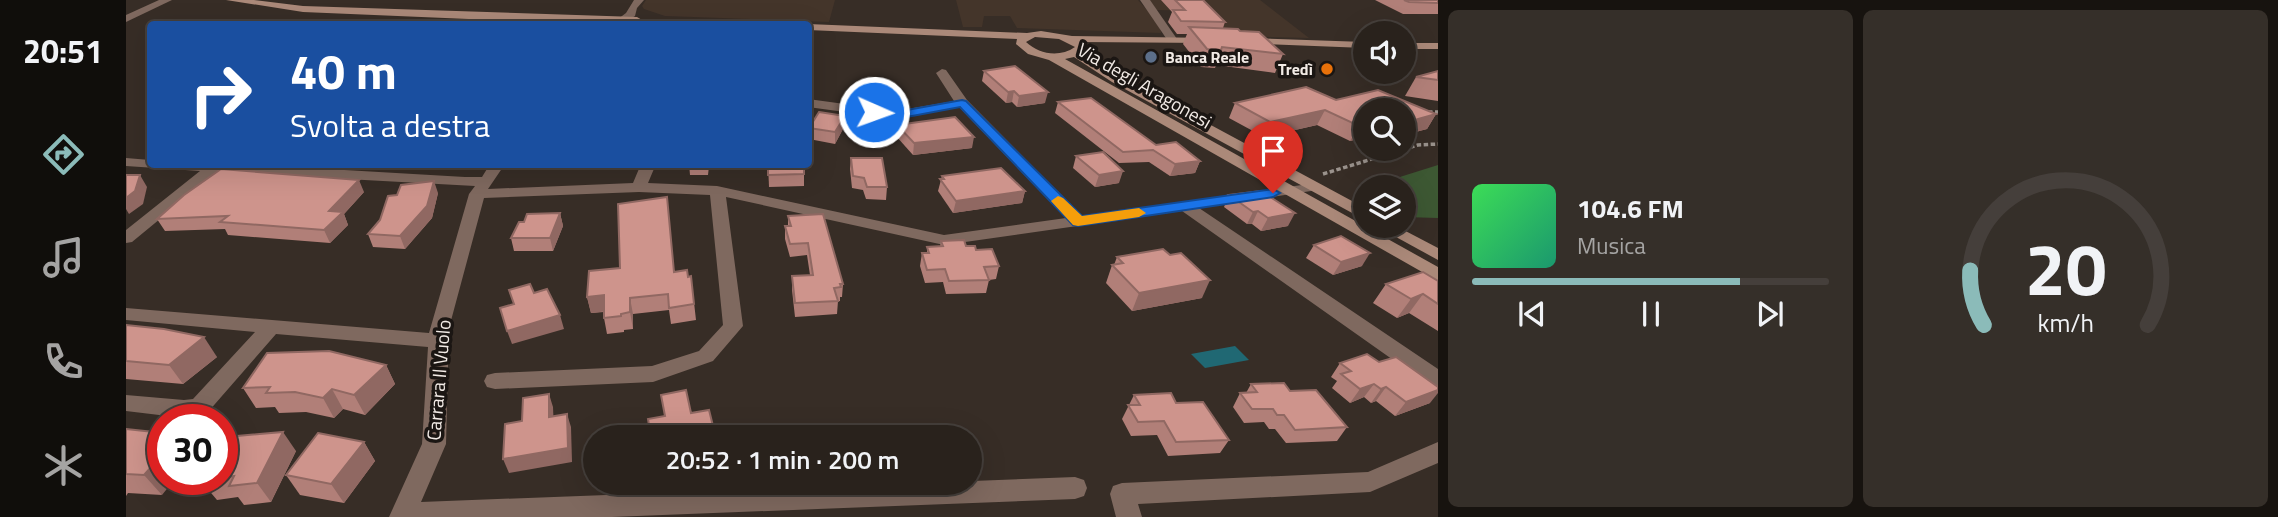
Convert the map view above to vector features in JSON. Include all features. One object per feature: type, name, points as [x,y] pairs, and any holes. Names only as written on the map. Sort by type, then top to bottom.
[{"type":"main road","points":[[231,0],[303,9],[589,21]]},
{"type":"main road","points":[[566,19],[575,21]]},
{"type":"main road","points":[[812,27],[954,33],[1024,40],[1054,34],[1076,46]]},
{"type":"main road","points":[[1051,56],[1107,38],[1218,40]]},
{"type":"main road","name":"Via degli Aragonesi","points":[[1024,40],[1031,51],[1051,56],[1438,275]]},
{"type":"main road","points":[[1237,41],[1353,45]]},
{"type":"main road","name":"Via degli Aragonesi","points":[[1076,46],[1116,79],[1313,181],[1353,207]]},
{"type":"main road","points":[[1416,46],[1438,46]]},
{"type":"main road","points":[[1406,238],[1438,255]]},
{"type":"street","points":[[126,19],[167,0]]},
{"type":"street","points":[[630,21],[632,8],[639,0]]},
{"type":"street","points":[[1145,0],[1166,38]]},
{"type":"street","points":[[942,73],[962,103],[1078,221]]},
{"type":"street","points":[[812,104],[896,116],[962,103]]},
{"type":"street","points":[[126,162],[147,164]]},
{"type":"street","points":[[126,238],[213,168],[465,182],[487,180],[717,191],[944,240],[1289,191],[1313,181]]},
{"type":"street","points":[[639,187],[647,168]]},
{"type":"street","name":"Carrara Il Vuolo","points":[[403,516],[434,444],[439,328],[487,180]]},
{"type":"street","points":[[495,381],[653,374],[706,356],[733,326],[717,191]]},
{"type":"street","points":[[1185,206],[1438,380]]},
{"type":"street","points":[[126,314],[438,341]]},
{"type":"street","points":[[126,403],[184,409],[200,405],[271,327]]},
{"type":"street","points":[[1129,517],[1122,494],[1370,482],[1438,452]]},
{"type":"street","points":[[403,516],[1075,488]]},
{"type":"path","points":[[1427,118],[1421,113],[1438,112]]},
{"type":"path","points":[[1313,181],[1418,145],[1438,144]]},
{"type":"shaded area","points":[[646,0],[835,0],[829,22],[665,16],[642,6]]},
{"type":"shaded area","points":[[956,0],[1138,0],[1160,25],[1161,33],[1017,28],[1010,16],[984,16],[982,27],[963,27]]},
{"type":"shaded area","points":[[1147,0],[1260,0],[1309,38],[1229,36],[1204,11],[1156,10]]},
{"type":"green space","points":[[1438,165],[1438,218],[1416,217],[1416,175],[1406,175]]},
{"type":"water","points":[[1235,346],[1249,360],[1205,368],[1191,354]]},
{"type":"building","points":[[1175,0],[1203,0],[1225,22],[1181,21],[1173,10],[1185,10]]},
{"type":"building","points":[[1404,0],[1438,0],[1438,3],[1409,2]]},
{"type":"building","points":[[1189,27],[1259,32],[1283,54],[1222,47],[1221,50],[1207,49]]},
{"type":"building","points":[[1015,66],[1048,92],[1019,96],[1014,91],[1008,92],[984,71]]},
{"type":"building","points":[[1438,71],[1438,80],[1416,77]]},
{"type":"building","points":[[1306,87],[1336,100],[1378,90],[1397,98],[1353,98],[1353,123],[1325,110],[1270,122],[1235,103]]},
{"type":"building","points":[[1091,98],[1156,145],[1176,142],[1200,161],[1175,164],[1153,150],[1123,152],[1058,102]]},
{"type":"building","points":[[1416,106],[1436,114],[1416,120]]},
{"type":"building","points":[[819,112],[845,116],[835,132],[812,128]]},
{"type":"building","points":[[955,117],[974,137],[914,143],[897,125]]},
{"type":"building","points":[[1103,152],[1123,171],[1099,175],[1076,156]]},
{"type":"building","points":[[851,158],[882,158],[887,187],[867,187],[864,178],[853,176]]},
{"type":"building","points":[[768,168],[804,168],[804,174],[768,175]]},
{"type":"building","points":[[1001,168],[1025,191],[956,201],[940,179],[944,179],[942,176]]},
{"type":"building","points":[[221,169],[359,180],[329,211],[343,212],[324,230],[220,222],[228,216],[157,219],[184,195]]},
{"type":"building","points":[[126,175],[140,175],[135,191],[126,198]]},
{"type":"building","points":[[434,181],[427,206],[400,236],[368,234],[380,220],[388,196],[397,195],[401,185]]},
{"type":"building","points":[[1261,191],[1295,213],[1268,218],[1258,211],[1253,212],[1229,195]]},
{"type":"building","points":[[667,197],[674,272],[687,270],[688,277],[691,276],[694,304],[669,308],[668,294],[630,298],[630,312],[604,318],[604,295],[587,297],[589,271],[620,268],[618,204]]},
{"type":"building","points":[[560,213],[550,238],[511,238],[519,222],[524,222],[527,214]]},
{"type":"building","points":[[823,214],[843,284],[834,288],[838,301],[795,303],[792,276],[813,275],[808,243],[790,244],[785,226],[791,226],[788,216]]},
{"type":"building","points":[[1341,236],[1370,253],[1341,262],[1314,245]]},
{"type":"building","points":[[964,240],[966,246],[975,246],[976,250],[992,249],[999,266],[984,267],[989,280],[949,281],[945,269],[927,270],[922,253],[929,253],[927,247],[943,246],[941,241]]},
{"type":"building","points":[[1163,249],[1170,255],[1181,253],[1210,280],[1139,293],[1112,265],[1123,263],[1117,257]]},
{"type":"building","points":[[1423,272],[1438,281],[1438,304],[1423,294],[1411,299],[1386,284]]},
{"type":"building","points":[[530,284],[534,293],[547,289],[560,315],[507,331],[500,308],[514,304],[509,290]]},
{"type":"building","points":[[126,325],[204,337],[169,365],[126,361]]},
{"type":"building","points":[[329,351],[386,365],[354,395],[332,389],[323,398],[295,392],[266,393],[270,387],[243,388],[267,353]]},
{"type":"building","points":[[1367,354],[1379,362],[1396,357],[1438,387],[1438,390],[1406,402],[1386,387],[1381,389],[1374,384],[1360,389],[1341,374],[1351,371],[1340,363]]},
{"type":"building","points":[[1284,383],[1290,391],[1316,390],[1347,427],[1295,430],[1284,415],[1277,415],[1273,409],[1252,409],[1240,393],[1257,392],[1251,384]]},
{"type":"building","points":[[686,390],[691,413],[709,410],[713,425],[649,425],[648,419],[665,416],[661,395]]},
{"type":"building","points":[[1171,393],[1176,403],[1203,402],[1229,440],[1176,442],[1164,421],[1138,422],[1128,405],[1140,405],[1134,395]]},
{"type":"building","points":[[549,394],[549,417],[567,414],[568,448],[503,459],[505,424],[522,421],[523,398]]},
{"type":"building","points":[[126,429],[147,431],[147,472],[144,475],[126,474]]},
{"type":"building","points":[[283,432],[257,483],[238,485],[238,436]]},
{"type":"building","points":[[318,433],[364,442],[331,484],[286,475]]},
{"type":"slow traffic","points":[[1058,201],[1078,221],[1139,213]]},
{"type":"place","name":"Banca Reale","points":[[1151,57]]},
{"type":"place","name":"Tredì","points":[[1327,69]]},
{"type":"route","points":[[874,112],[896,116],[962,103],[1078,221],[1273,193]]}]
